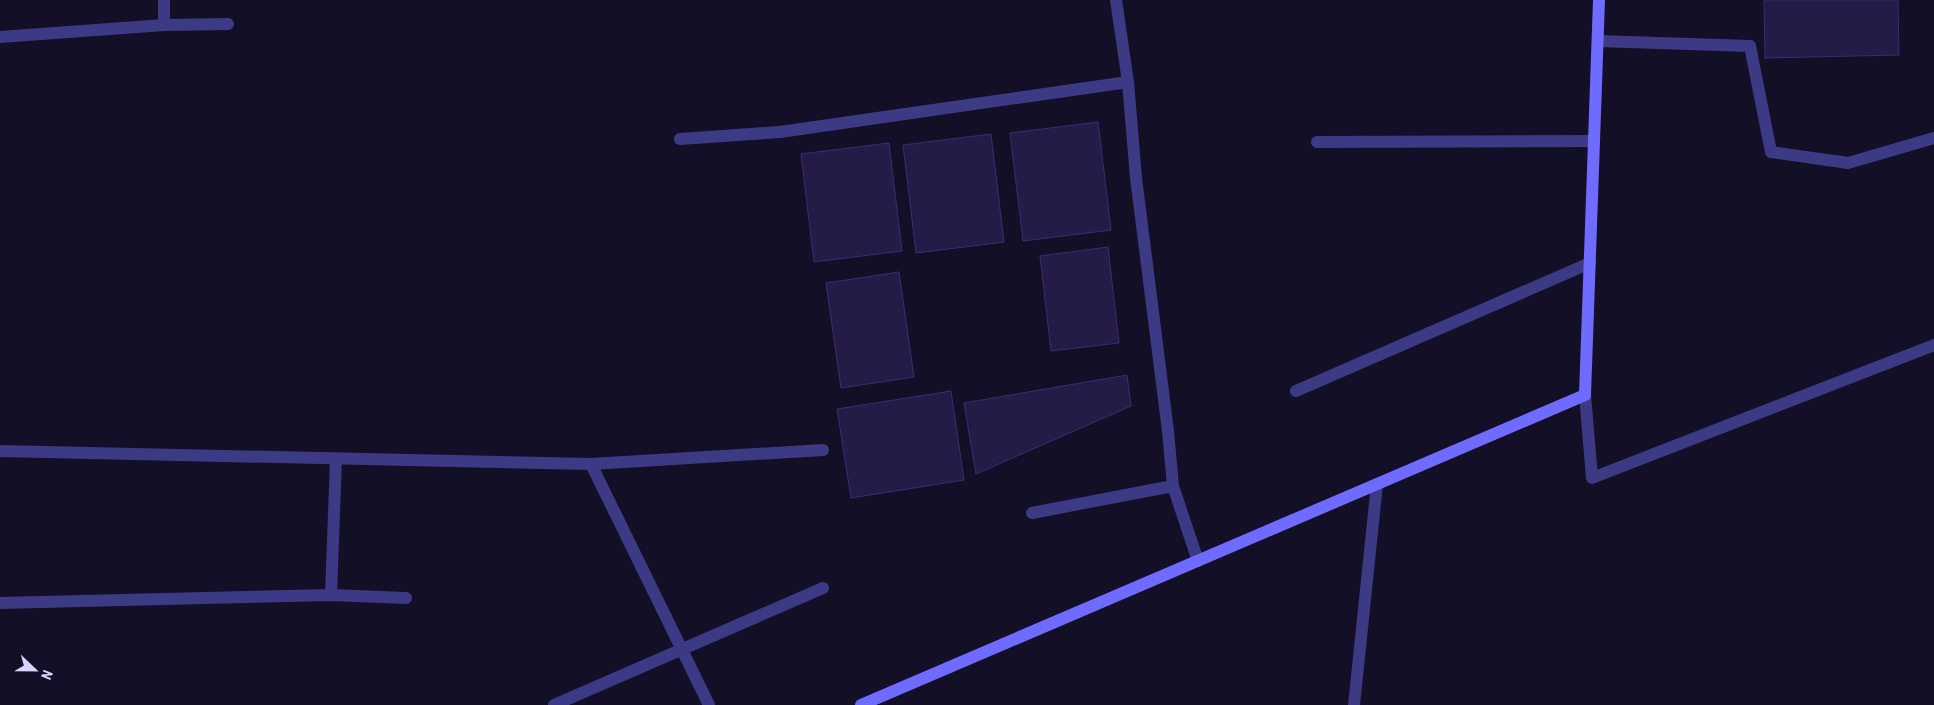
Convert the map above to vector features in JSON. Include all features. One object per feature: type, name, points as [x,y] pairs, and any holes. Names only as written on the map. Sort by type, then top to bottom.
[{"type":"street","points":[[164,0],[164,25]]},
{"type":"street","points":[[1116,0],[1128,82],[1136,178],[1168,431],[1173,486],[1198,561]]},
{"type":"street","points":[[1599,0],[1585,395],[1592,478],[1934,345]]},
{"type":"street","points":[[0,37],[164,25],[228,24]]},
{"type":"street","points":[[1598,41],[1750,46],[1770,152],[1848,163],[1934,138]]},
{"type":"street","points":[[680,139],[780,132],[1128,82]]},
{"type":"street","points":[[1317,142],[1594,141]]},
{"type":"street","points":[[1296,391],[1590,263]]},
{"type":"street","points":[[863,705],[1585,395]]},
{"type":"street","points":[[0,451],[591,464],[823,450]]},
{"type":"street","points":[[332,595],[336,459]]},
{"type":"street","points":[[591,464],[710,705]]},
{"type":"street","points":[[1354,705],[1377,484]]},
{"type":"street","points":[[1032,513],[1173,486]]},
{"type":"street","points":[[554,705],[823,588]]},
{"type":"street","points":[[0,603],[332,595],[406,598]]},
{"type":"building","points":[[1764,0],[1898,0],[1899,55],[1765,58]]},
{"type":"building","points":[[1098,122],[1111,230],[1023,241],[1010,133]]},
{"type":"building","points":[[991,134],[1004,242],[916,253],[903,145]]},
{"type":"building","points":[[889,143],[902,251],[814,262],[801,154]]},
{"type":"building","points":[[1108,247],[1119,343],[1051,351],[1040,256]]},
{"type":"building","points":[[899,272],[914,377],[841,388],[826,283]]},
{"type":"building","points":[[1127,375],[1131,406],[976,474],[964,403]]},
{"type":"building","points":[[951,391],[964,480],[851,498],[837,409]]}]
